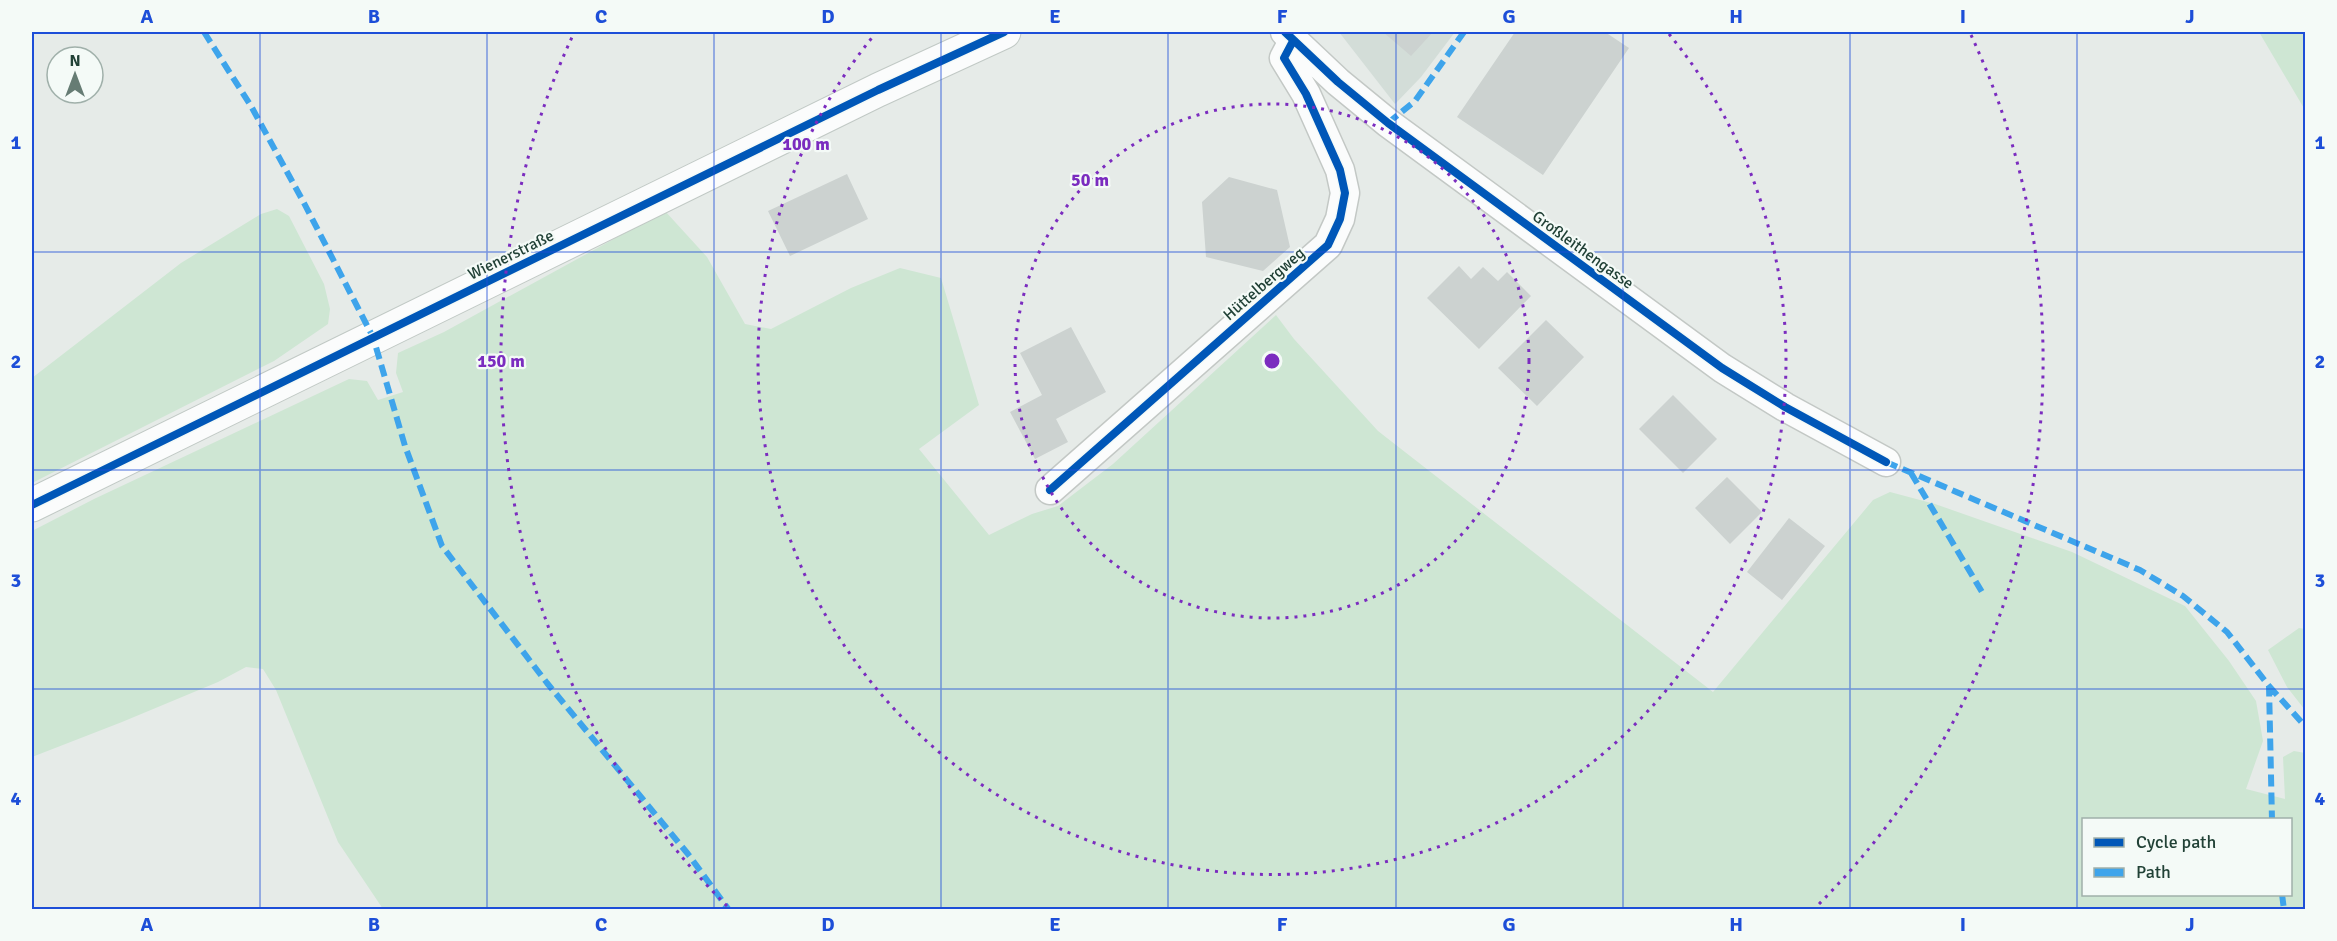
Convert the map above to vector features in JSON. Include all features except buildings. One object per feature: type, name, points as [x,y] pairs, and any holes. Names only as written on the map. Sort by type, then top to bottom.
[{"type":"street","name":"Wienerstraße","points":[[32,505],[878,90],[1004,32]]},
{"type":"street","name":"Großleithengasse","points":[[1289,36],[1338,82],[1388,123],[1722,368],[1785,407],[1886,462]]},
{"type":"street","name":"Hüttelbergweg","points":[[1050,490],[1328,245],[1340,219],[1345,193],[1340,170],[1306,94],[1284,58],[1289,36]]},
{"type":"shaded area","points":[[1339,32],[1455,32],[1421,77],[1395,104]]},
{"type":"green space","points":[[2259,32],[2305,32],[2305,110]]},
{"type":"green space","points":[[277,209],[289,216],[324,284],[330,309],[328,324],[274,361],[32,483],[32,378],[181,263],[261,214]]},
{"type":"green space","points":[[665,211],[707,257],[745,324],[771,329],[851,288],[900,268],[941,278],[979,405],[919,449],[989,535],[1032,514],[1058,506],[1113,464],[1276,315],[1294,339],[1378,431],[1713,692],[1873,500],[1890,492],[1935,504],[2072,552],[2185,606],[2229,661],[2256,701],[2263,741],[2246,789],[2285,799],[2283,757],[2294,751],[2305,753],[2305,909],[383,909],[338,842],[276,690],[263,669],[246,667],[218,682],[32,757],[32,531],[94,499],[349,379],[367,381],[378,400],[403,392],[396,373],[398,353],[444,332]]},
{"type":"green space","points":[[2299,628],[2305,629],[2305,710],[2287,687],[2268,650]]},
{"type":"marked path","points":[[204,32],[251,106],[373,337],[405,446],[442,546],[547,683],[688,854],[729,910]]},
{"type":"marked path","points":[[1388,123],[1415,101],[1464,32]]},
{"type":"marked path","points":[[1886,462],[2140,570],[2183,596],[2227,632],[2269,686],[2272,818]]},
{"type":"marked path","points":[[1911,473],[1982,592]]},
{"type":"marked path","points":[[2269,686],[2306,727]]},
{"type":"marked path","points":[[2282,896],[2284,910]]},
{"type":"cycle path","points":[[32,505],[878,90],[1004,32]]},
{"type":"cycle path","points":[[1285,32],[1338,82],[1388,123],[1722,368],[1785,407],[1886,462]]},
{"type":"cycle path","points":[[1050,490],[1328,245],[1340,219],[1345,193],[1340,170],[1306,94],[1284,58],[1293,41]]}]
